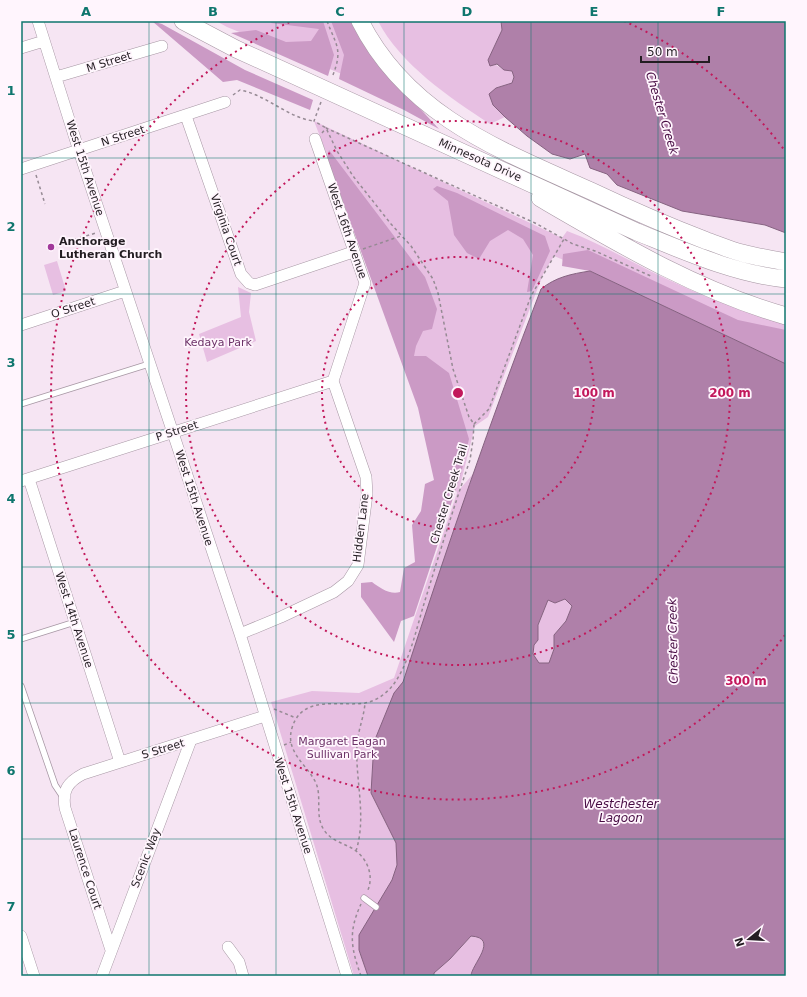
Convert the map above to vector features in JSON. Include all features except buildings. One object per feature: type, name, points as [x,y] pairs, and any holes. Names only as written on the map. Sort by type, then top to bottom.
[{"type":"main road","name":"Minnesota Drive","points":[[183,21],[236,49],[637,232],[687,252],[737,268],[786,279]]},
{"type":"main road","name":"Minnesota Drive","points":[[360,21],[381,54],[402,80],[425,102],[456,126],[491,146],[671,228],[740,253],[786,262]]},
{"type":"main road","points":[[469,156],[649,259],[717,293],[786,316]]},
{"type":"street","name":"West 15th Avenue","points":[[38,21],[125,291],[240,634],[347,976]]},
{"type":"street","points":[[21,48],[44,40]]},
{"type":"street","name":"M Street","points":[[56,77],[162,46]]},
{"type":"street","name":"N Street","points":[[21,169],[226,102]]},
{"type":"street","name":"Virginia Court","points":[[186,116],[241,274],[249,283],[255,285],[353,252]]},
{"type":"street","name":"West 16th Avenue","points":[[315,140],[353,252],[366,284],[333,381]]},
{"type":"street","name":"O Street","points":[[21,325],[125,291]]},
{"type":"street","name":"P Street","points":[[25,480],[333,381]]},
{"type":"street","name":"Hidden Lane","points":[[240,634],[281,617],[334,592],[348,581],[358,565],[366,494],[366,476],[333,381]]},
{"type":"street","name":"West 14th Avenue","points":[[25,480],[75,622],[120,762]]},
{"type":"street","name":"S Street","points":[[64,792],[72,779],[83,774],[191,740],[264,713]]},
{"type":"street","name":"Scenic Way","points":[[102,976],[191,740]]},
{"type":"street","name":"Laurence Court","points":[[64,792],[111,950]]},
{"type":"street","points":[[21,936],[34,976]]},
{"type":"street","points":[[228,947],[239,962],[243,976]]},
{"type":"lane","points":[[21,404],[150,364]]},
{"type":"lane","points":[[21,639],[75,622]]},
{"type":"lane","points":[[21,686],[55,784],[64,792]]},
{"type":"lane","points":[[364,898],[376,907]]},
{"type":"path","points":[[327,21],[339,55],[333,75]]},
{"type":"path","points":[[226,102],[235,92],[240,90],[268,100],[302,119],[314,121],[326,128],[480,198],[564,239],[595,251],[656,279]]},
{"type":"path","points":[[314,121],[321,102]]},
{"type":"path","points":[[326,128],[337,151],[353,176],[419,256],[433,279],[438,293],[453,369],[469,417],[474,424],[489,409],[531,296],[564,239]]},
{"type":"path","points":[[36,173],[45,204]]},
{"type":"path","points":[[69,241],[97,233]]},
{"type":"path","points":[[353,252],[402,236]]},
{"type":"path","name":"Chester Creek Trail","points":[[296,718],[305,709],[316,704],[331,702],[365,703],[379,698],[388,690],[402,669],[470,460],[474,424]]},
{"type":"path","points":[[356,851],[360,840],[362,825],[357,746],[365,703]]},
{"type":"path","points":[[264,713],[274,709],[296,718],[291,729],[291,742],[297,758],[316,781],[318,793],[318,814],[324,829],[329,836],[337,842],[356,851],[366,863],[370,873],[369,887],[357,914],[352,935],[353,953],[361,976]]},
{"type":"green space","points":[[216,21],[347,21],[354,79],[227,27]]},
{"type":"green space","points":[[378,21],[501,21],[502,30],[488,60],[504,70],[512,71],[514,77],[512,83],[496,88],[493,105],[505,117],[490,124],[427,79],[399,52],[387,37]]},
{"type":"green space","name":"Margaret Eagan Sullivan Park","points":[[314,121],[562,238],[567,231],[578,235],[684,287],[734,307],[786,322],[786,364],[590,271],[554,256],[544,272],[488,417],[475,426],[459,490],[487,458],[406,811],[382,976],[354,976],[271,702],[312,691],[359,693],[394,678],[457,493]]},
{"type":"green space","points":[[57,261],[66,291],[53,295],[44,265]]},
{"type":"green space","name":"Kedaya Park","points":[[238,287],[251,293],[249,312],[256,341],[207,362],[199,334],[241,317]]},
{"type":"green space","points":[[565,599],[572,605],[566,621],[554,635],[554,649],[549,664],[539,663],[533,654],[534,645],[538,640],[538,626],[548,600],[555,603]]},
{"type":"green space","points":[[471,936],[479,938],[483,942],[484,947],[471,976],[434,976],[434,973],[450,959]]},
{"type":"shaded area","points":[[152,21],[162,24],[245,70],[313,100],[310,110],[237,80],[223,82]]},
{"type":"shaded area","points":[[272,21],[323,21],[334,55],[328,76],[231,33],[256,30],[286,42],[311,41],[319,29],[271,23]]},
{"type":"shaded area","points":[[331,21],[353,21],[387,73],[439,129],[404,110],[339,79],[344,55]]},
{"type":"shaded area","points":[[329,150],[425,277],[437,309],[432,329],[423,331],[416,346],[414,356],[426,356],[449,373],[469,439],[461,474],[414,616],[401,621],[394,642],[361,597],[361,583],[372,582],[389,592],[400,592],[404,568],[415,562],[412,525],[421,511],[425,484],[434,480],[418,408],[327,158]]},
{"type":"shaded area","points":[[437,186],[457,193],[545,236],[550,251],[532,291],[527,292],[533,255],[523,239],[508,230],[490,241],[479,259],[467,253],[454,235],[448,201],[433,189]]},
{"type":"shaded area","points":[[588,250],[738,320],[786,330],[786,364],[590,271],[562,266],[563,254]]},
{"type":"water","name":"Chester Creek","points":[[501,21],[786,21],[786,233],[765,225],[682,211],[617,185],[607,174],[590,168],[585,154],[570,159],[552,154],[527,136],[493,105],[489,94],[496,88],[512,83],[514,77],[512,71],[504,70],[497,64],[490,66],[488,60],[502,30]]},
{"type":"water","name":"Westchester Lagoon","points":[[590,271],[786,364],[786,976],[471,976],[484,947],[483,942],[479,938],[471,936],[450,959],[434,973],[434,976],[368,976],[359,950],[359,935],[392,880],[397,865],[396,843],[371,793],[374,742],[394,693],[403,682],[469,485],[541,289],[558,279]],"holes":[[[565,599],[572,606],[566,621],[554,635],[554,649],[549,663],[539,663],[533,654],[534,645],[538,640],[538,625],[548,600],[555,603]]]},
{"type":"place","name":"Anchorage Lutheran Church","points":[[51,247]]}]
